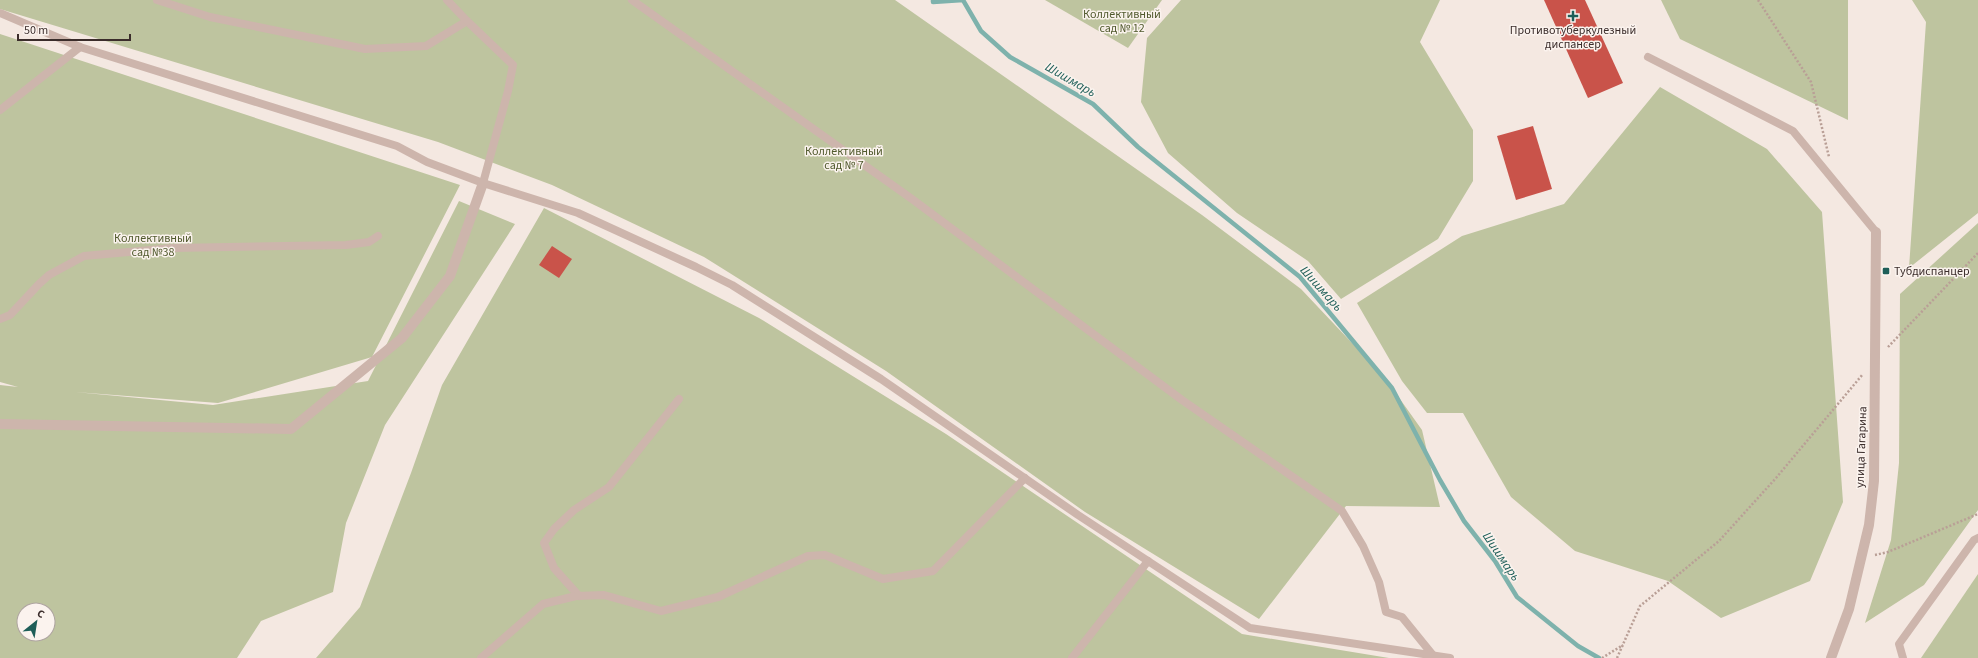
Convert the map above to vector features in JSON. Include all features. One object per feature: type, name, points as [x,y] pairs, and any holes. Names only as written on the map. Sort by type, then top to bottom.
[{"type":"street","points":[[0,424],[291,429],[402,338],[446,282],[450,276],[483,183]]},
{"type":"street","name":"улица Гагарина","points":[[1831,658],[1849,609],[1869,525],[1874,480],[1876,232]]},
{"type":"lane","points":[[157,0],[210,18],[365,49],[426,46],[467,21]]},
{"type":"lane","points":[[447,0],[513,65],[508,91],[483,183]]},
{"type":"lane","points":[[632,0],[912,199],[1182,400],[1342,511],[1363,546],[1378,582],[1386,612],[1402,617],[1432,654]]},
{"type":"lane","points":[[0,13],[80,47],[397,146],[428,162],[483,183],[578,213],[696,267],[732,285],[881,379],[1148,561],[1250,628],[1432,654],[1450,658]]},
{"type":"lane","points":[[0,110],[80,47]]},
{"type":"lane","points":[[1648,57],[1793,131],[1876,232]]},
{"type":"lane","points":[[0,319],[10,315],[49,275],[84,256],[173,248],[346,245],[369,242],[378,236]]},
{"type":"lane","points":[[580,596],[554,568],[544,542],[554,529],[574,510],[609,487],[679,399]]},
{"type":"lane","points":[[481,658],[543,604],[580,596],[604,595],[661,611],[718,597],[808,556],[825,555],[883,578],[933,571],[1025,478]]},
{"type":"lane","points":[[1903,658],[1899,644],[1974,540],[1978,538]]},
{"type":"lane","points":[[1072,658],[1148,561]]},
{"type":"path","points":[[1758,0],[1811,82],[1830,158]]},
{"type":"path","points":[[1617,658],[1640,606],[1719,541],[1776,478],[1876,359],[1978,253]]},
{"type":"path","points":[[1861,558],[1888,552],[1978,514]]},
{"type":"path","points":[[1602,658],[1623,645]]},
{"type":"green space","name":"Коллективный сад № 7","points":[[0,0],[895,0],[1202,215],[1301,289],[1385,378],[1422,430],[1440,507],[1346,506],[1259,619],[1085,512],[886,371],[704,257],[552,185],[438,142],[0,9]]},
{"type":"green space","name":"Коллективный сад № 12","points":[[1045,0],[1162,0],[1128,48]]},
{"type":"green space","points":[[1181,0],[1440,0],[1420,42],[1473,130],[1473,181],[1438,239],[1341,299],[1308,261],[1237,213],[1168,153],[1141,102],[1147,38]]},
{"type":"green space","points":[[1661,0],[1848,0],[1848,120],[1680,39]]},
{"type":"green space","points":[[1912,0],[1978,0],[1978,213],[1909,268],[1926,22]]},
{"type":"green space","name":"Коллективный сад №38","points":[[0,34],[460,185],[372,357],[218,403],[75,392],[213,405],[368,381],[459,201],[515,224],[385,425],[346,523],[333,592],[261,621],[237,658],[0,658],[0,385],[18,387],[0,382]]},
{"type":"green space","points":[[1660,87],[1767,149],[1822,212],[1843,502],[1810,581],[1721,618],[1668,581],[1575,551],[1511,497],[1463,413],[1427,413],[1402,381],[1357,303],[1462,236],[1564,204]]},
{"type":"green space","points":[[544,208],[759,318],[946,434],[1242,634],[1389,658],[316,658],[360,607],[411,473],[442,385]]},
{"type":"green space","points":[[1978,223],[1978,510],[1924,585],[1865,623],[1891,540],[1899,463],[1900,294]]},
{"type":"green space","points":[[1978,574],[1978,658],[1921,658]]},
{"type":"building","points":[[1544,0],[1585,0],[1623,83],[1588,98]]},
{"type":"building","points":[[1533,126],[1552,189],[1516,200],[1497,136]]},
{"type":"building","points":[[552,246],[572,259],[559,278],[539,265]]},
{"type":"waterway","name":"Шишмарь","points":[[933,0],[933,2],[963,0],[981,31],[1010,57],[1093,104],[1138,147],[1300,277],[1392,388],[1440,480],[1464,521],[1495,561],[1517,597],[1578,646],[1599,658]]},
{"type":"place","name":"Противотуберкулезный диспансер","points":[[1573,16]]},
{"type":"place","name":"Тубдиспанцер","points":[[1886,271]]}]
